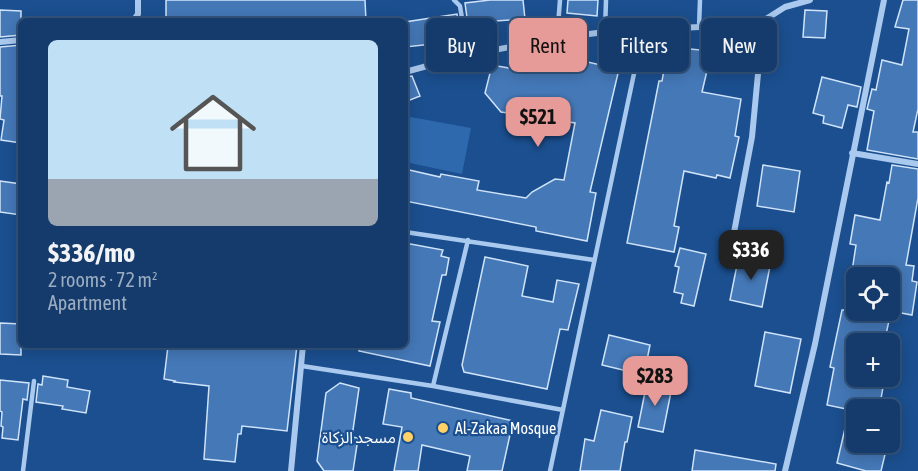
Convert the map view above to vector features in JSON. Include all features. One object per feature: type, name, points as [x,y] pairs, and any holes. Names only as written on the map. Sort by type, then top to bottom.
[{"type":"street","points":[[135,18],[138,14],[138,0]]},
{"type":"street","points":[[768,18],[785,7],[810,0]]},
{"type":"street","points":[[785,471],[814,344],[884,0]]},
{"type":"street","points":[[689,28],[699,27]]},
{"type":"street","points":[[0,42],[18,40]]},
{"type":"street","points":[[408,71],[426,66]]},
{"type":"street","points":[[732,243],[752,137],[758,72]]},
{"type":"street","points":[[852,153],[918,164]]},
{"type":"street","points":[[291,471],[303,348]]},
{"type":"lane","points":[[454,0],[460,6],[462,18]]},
{"type":"lane","points":[[559,18],[560,0]]},
{"type":"lane","points":[[605,18],[606,0]]},
{"type":"lane","points":[[699,27],[700,0]]},
{"type":"lane","points":[[550,471],[635,72]]},
{"type":"lane","points":[[408,232],[594,260]]},
{"type":"lane","points":[[433,386],[468,240]]},
{"type":"lane","points":[[302,366],[433,386],[563,410]]},
{"type":"lane","points":[[23,471],[34,381]]},
{"type":"shaded area","points":[[408,117],[471,128],[462,174],[408,163]]},
{"type":"building","points":[[166,0],[365,0],[366,18],[166,18]]},
{"type":"building","points":[[523,0],[525,18],[497,21],[497,18],[467,18],[465,3]]},
{"type":"building","points":[[568,0],[598,0],[597,16],[567,13]]},
{"type":"building","points":[[903,0],[918,0],[918,109],[913,132],[918,132],[918,159],[867,150],[874,111],[867,109],[872,89],[876,90],[882,60],[902,65],[909,29],[895,27]]},
{"type":"building","points":[[0,10],[21,11],[21,18],[18,18],[18,35],[0,37]]},
{"type":"building","points":[[805,10],[827,11],[825,38],[803,37]]},
{"type":"building","points":[[457,14],[458,18],[431,18]]},
{"type":"building","points":[[426,19],[426,45],[408,47],[408,22]]},
{"type":"building","points":[[18,45],[18,143],[1,140],[4,120],[0,119],[2,96],[0,96],[0,47]]},
{"type":"building","points":[[689,49],[701,50],[701,72],[707,72],[702,92],[741,99],[735,136],[739,137],[730,178],[717,175],[716,178],[684,171],[674,226],[679,227],[674,252],[627,243],[659,81],[662,81],[664,72],[689,72]]},
{"type":"building","points":[[587,62],[599,65],[599,72],[618,72],[590,192],[596,193],[587,241],[536,231],[536,227],[408,202],[408,170],[440,177],[441,174],[479,181],[477,190],[526,198],[555,179],[564,180],[575,123],[501,112],[485,93],[490,72],[497,72],[497,66],[509,68],[509,72],[587,72]]},
{"type":"building","points":[[412,76],[420,96],[408,101],[408,77]]},
{"type":"building","points":[[822,77],[861,87],[857,107],[848,105],[842,128],[823,123],[824,116],[813,113]]},
{"type":"building","points":[[763,165],[800,171],[794,212],[757,206]]},
{"type":"building","points":[[892,165],[918,169],[918,198],[906,265],[914,266],[912,281],[917,282],[912,315],[900,313],[900,267],[853,267],[856,245],[850,244],[855,215],[880,220],[887,182],[889,183]]},
{"type":"building","points":[[0,181],[18,184],[18,215],[0,212]]},
{"type":"building","points":[[408,244],[443,250],[441,256],[449,258],[446,275],[442,275],[432,321],[440,322],[430,366],[359,351],[360,348],[408,348]]},
{"type":"building","points":[[680,248],[706,254],[694,306],[681,303],[683,294],[674,292],[679,267],[675,266]]},
{"type":"building","points":[[739,255],[771,261],[762,307],[730,300]]},
{"type":"building","points":[[485,257],[528,266],[522,296],[553,302],[557,280],[579,284],[568,330],[560,329],[547,389],[464,372],[462,365]]},
{"type":"building","points":[[842,310],[846,310],[846,321],[889,321],[886,333],[846,333],[846,387],[883,387],[881,399],[846,399],[846,409],[827,405],[834,368],[830,367]]},
{"type":"building","points":[[0,323],[18,324],[18,348],[21,348],[21,355],[0,354]]},
{"type":"building","points":[[765,332],[801,339],[790,393],[755,386]]},
{"type":"building","points":[[609,335],[650,345],[644,375],[602,365]]},
{"type":"building","points":[[168,348],[297,348],[287,431],[242,426],[241,434],[238,434],[235,462],[204,459],[209,386],[164,379]]},
{"type":"building","points":[[43,376],[68,380],[67,387],[90,391],[86,413],[62,409],[63,406],[36,402],[38,384],[42,385]]},
{"type":"building","points":[[0,380],[29,383],[27,400],[23,399],[18,440],[2,438]]},
{"type":"building","points":[[647,382],[672,387],[663,432],[638,427]]},
{"type":"building","points":[[340,383],[359,388],[352,437],[358,438],[353,471],[324,471],[317,461],[326,393]]},
{"type":"building","points":[[389,389],[411,393],[411,398],[513,421],[502,471],[467,471],[470,456],[422,445],[418,471],[394,471],[402,427],[383,424]]},
{"type":"building","points":[[601,410],[632,417],[620,471],[580,471],[585,439],[594,441]]},
{"type":"building","points":[[846,424],[846,453],[885,453],[881,471],[866,471],[837,463]]},
{"type":"building","points":[[695,450],[776,464],[775,471],[692,471]]},
{"type":"place","name":"Al-Zakaa Mosque","points":[[443,428]]},
{"type":"place","name":"مسجد الزكاة","points":[[408,437]]}]
